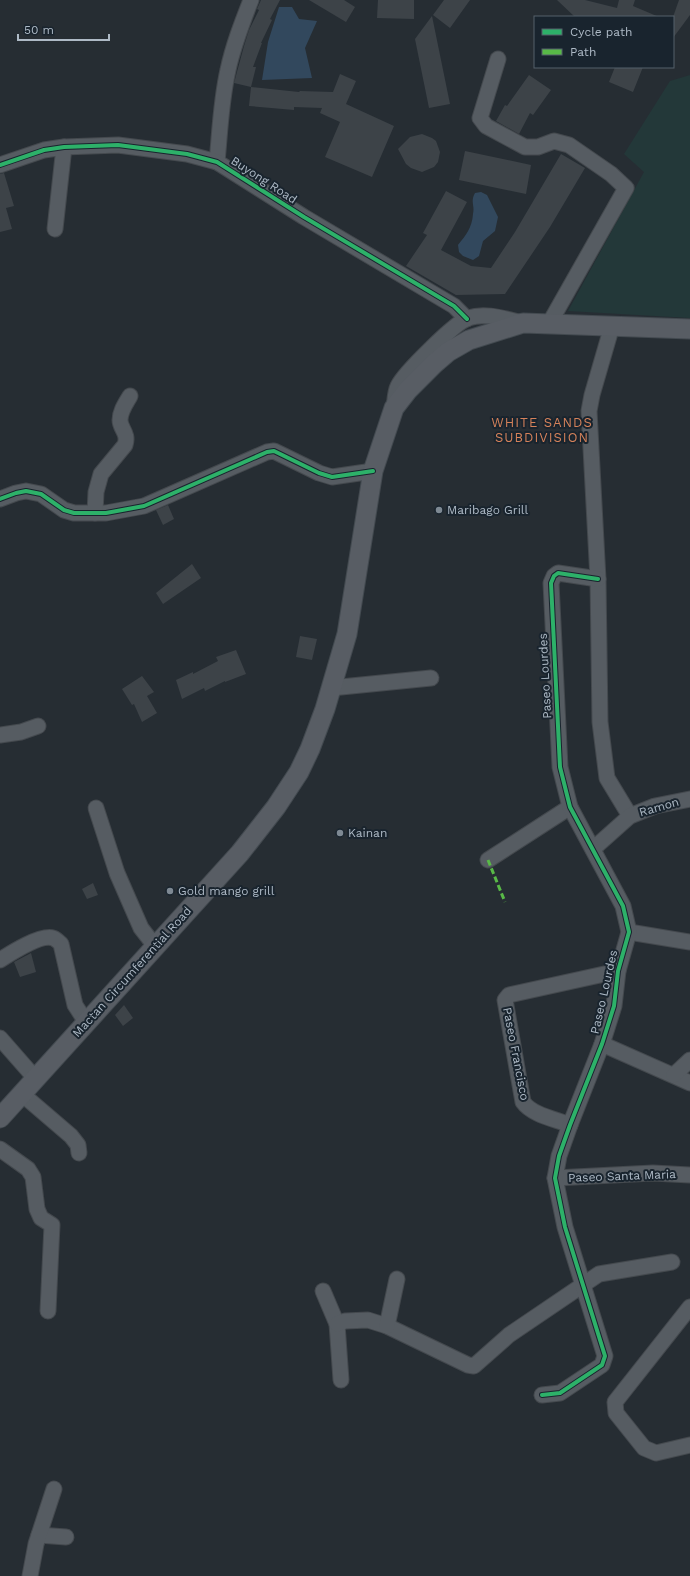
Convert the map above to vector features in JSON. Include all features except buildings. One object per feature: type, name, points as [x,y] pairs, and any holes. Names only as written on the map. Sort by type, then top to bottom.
[{"type":"main road","name":"Mactan Circumferential Road","points":[[0,1118],[240,853],[276,807],[299,772],[310,749],[331,688],[347,634],[373,471],[394,408],[422,375],[448,352],[469,340],[523,323],[690,329]]},
{"type":"street","points":[[217,162],[222,102],[227,71],[234,44],[251,0]]},
{"type":"street","points":[[498,59],[480,118],[486,126],[525,147],[538,147],[554,141],[569,145],[611,174],[626,188],[549,324]]},
{"type":"street","name":"Buyong Road","points":[[0,166],[44,150],[64,147],[118,145],[187,154],[217,162],[304,218],[454,306],[467,319]]},
{"type":"street","points":[[55,229],[64,147]]},
{"type":"street","points":[[394,408],[398,387],[411,369],[440,341],[467,319],[490,316],[523,323]]},
{"type":"street","points":[[612,326],[592,394],[589,411],[598,579],[600,722],[607,778],[630,816]]},
{"type":"street","points":[[95,513],[96,492],[100,474],[125,445],[127,439],[120,421],[122,410],[130,396]]},
{"type":"street","points":[[0,499],[26,491],[41,494],[64,510],[74,513],[106,513],[144,506],[267,452],[274,451],[319,473],[332,477],[373,471]]},
{"type":"street","name":"Paseo Lourdes","points":[[542,1395],[560,1393],[602,1365],[605,1360],[565,1227],[555,1178],[559,1156],[602,1044],[614,1006],[618,971],[629,932],[623,906],[570,807],[560,767],[551,584],[554,576],[558,573],[598,579]]},
{"type":"street","points":[[331,688],[431,678]]},
{"type":"street","points":[[0,735],[21,732],[38,726]]},
{"type":"street","name":"Ramon","points":[[593,849],[630,816],[654,806],[690,798]]},
{"type":"street","points":[[488,860],[570,807]]},
{"type":"street","points":[[96,808],[117,873],[141,928],[155,946]]},
{"type":"street","points":[[629,932],[690,942]]},
{"type":"street","points":[[0,960],[21,948],[44,938],[54,938],[61,944],[75,1005],[86,1022]]},
{"type":"street","name":"Paseo Francisco","points":[[570,1125],[533,1111],[523,1102],[505,1000],[509,995],[618,971]]},
{"type":"street","points":[[0,1038],[36,1078]]},
{"type":"street","points":[[602,1044],[690,1083]]},
{"type":"street","points":[[674,1075],[690,1060]]},
{"type":"street","points":[[22,1094],[71,1136],[78,1145],[79,1153]]},
{"type":"street","points":[[0,1149],[28,1169],[33,1177],[37,1209],[41,1218],[52,1225],[48,1311]]},
{"type":"street","name":"Paseo Santa Maria","points":[[555,1178],[653,1174],[690,1175]]},
{"type":"street","points":[[337,1324],[345,1321],[368,1320],[386,1326],[468,1365],[474,1366],[509,1335],[599,1274],[672,1262]]},
{"type":"street","points":[[386,1326],[397,1279]]},
{"type":"street","points":[[323,1291],[337,1324],[342,1380]]},
{"type":"street","points":[[690,1306],[615,1402],[616,1414],[644,1448],[656,1453],[690,1445]]},
{"type":"street","points":[[30,1576],[39,1535],[54,1489]]},
{"type":"street","points":[[39,1535],[66,1537]]},
{"type":"green space","points":[[690,75],[690,318],[568,311],[644,172],[624,154],[670,81]]},
{"type":"water","points":[[279,7],[292,7],[299,19],[317,21],[305,48],[312,78],[262,80],[268,42]]},
{"type":"water","points":[[481,192],[487,195],[498,217],[495,231],[483,241],[479,256],[473,260],[463,256],[459,252],[458,245],[470,227],[475,193]]},
{"type":"marked path","points":[[488,860],[505,902]]},
{"type":"cycle path","points":[[0,165],[44,150],[64,147],[118,145],[187,154],[217,162],[304,217],[454,306],[467,319]]},
{"type":"cycle path","points":[[0,499],[26,491],[41,494],[64,510],[74,513],[106,513],[144,506],[267,452],[274,451],[319,473],[332,477],[373,471]]},
{"type":"cycle path","points":[[542,1395],[560,1393],[602,1365],[605,1356],[565,1227],[555,1178],[559,1156],[602,1044],[614,1006],[618,971],[629,932],[623,906],[570,807],[560,767],[551,583],[554,576],[558,573],[598,579]]},
{"type":"place","name":"Maribago Grill","points":[[439,510]]},
{"type":"place","name":"Kainan","points":[[340,833]]},
{"type":"place","name":"Gold mango grill","points":[[170,891]]},
{"type":"district","name":"WHITE SANDS SUBDIVISION","points":[[542,430]]}]
